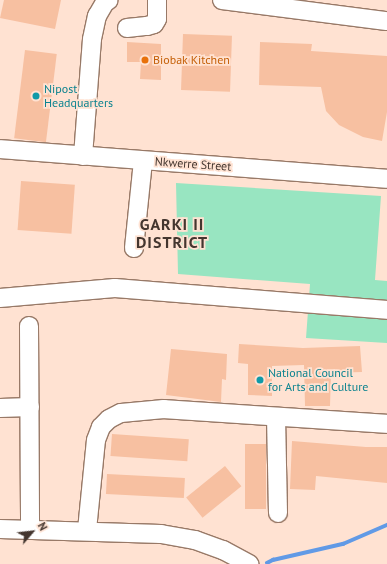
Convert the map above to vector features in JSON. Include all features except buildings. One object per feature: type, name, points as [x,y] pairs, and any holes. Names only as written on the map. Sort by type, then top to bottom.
[{"type":"street","points":[[83,156],[92,39],[97,16],[105,2],[109,0]]},
{"type":"street","points":[[127,28],[154,24],[157,19],[157,0]]},
{"type":"street","points":[[222,0],[387,22]]},
{"type":"street","name":"Nkwerre Street","points":[[0,149],[387,179]]},
{"type":"street","points":[[134,248],[143,161]]},
{"type":"street","points":[[0,298],[115,288],[387,310]]},
{"type":"street","points":[[29,326],[30,529]]},
{"type":"street","points":[[0,408],[30,407]]},
{"type":"street","points":[[87,530],[96,440],[100,427],[109,419],[121,413],[164,410],[387,424]]},
{"type":"street","points":[[276,417],[278,513]]},
{"type":"street","points":[[0,528],[87,530],[162,534],[194,540],[223,550],[249,564]]},
{"type":"green space","points":[[176,183],[381,196],[375,280],[387,281],[387,343],[306,338],[310,284],[178,274]]},
{"type":"waterway","points":[[267,563],[273,560],[343,544],[387,525]]},
{"type":"place","name":"Biobak Kitchen","points":[[145,60]]},
{"type":"place","name":"Nipost Headquarters","points":[[36,96]]},
{"type":"place","name":"National Council for Arts and Culture","points":[[260,380]]},
{"type":"district","name":"GARKI II DISTRICT","points":[[172,233]]}]
